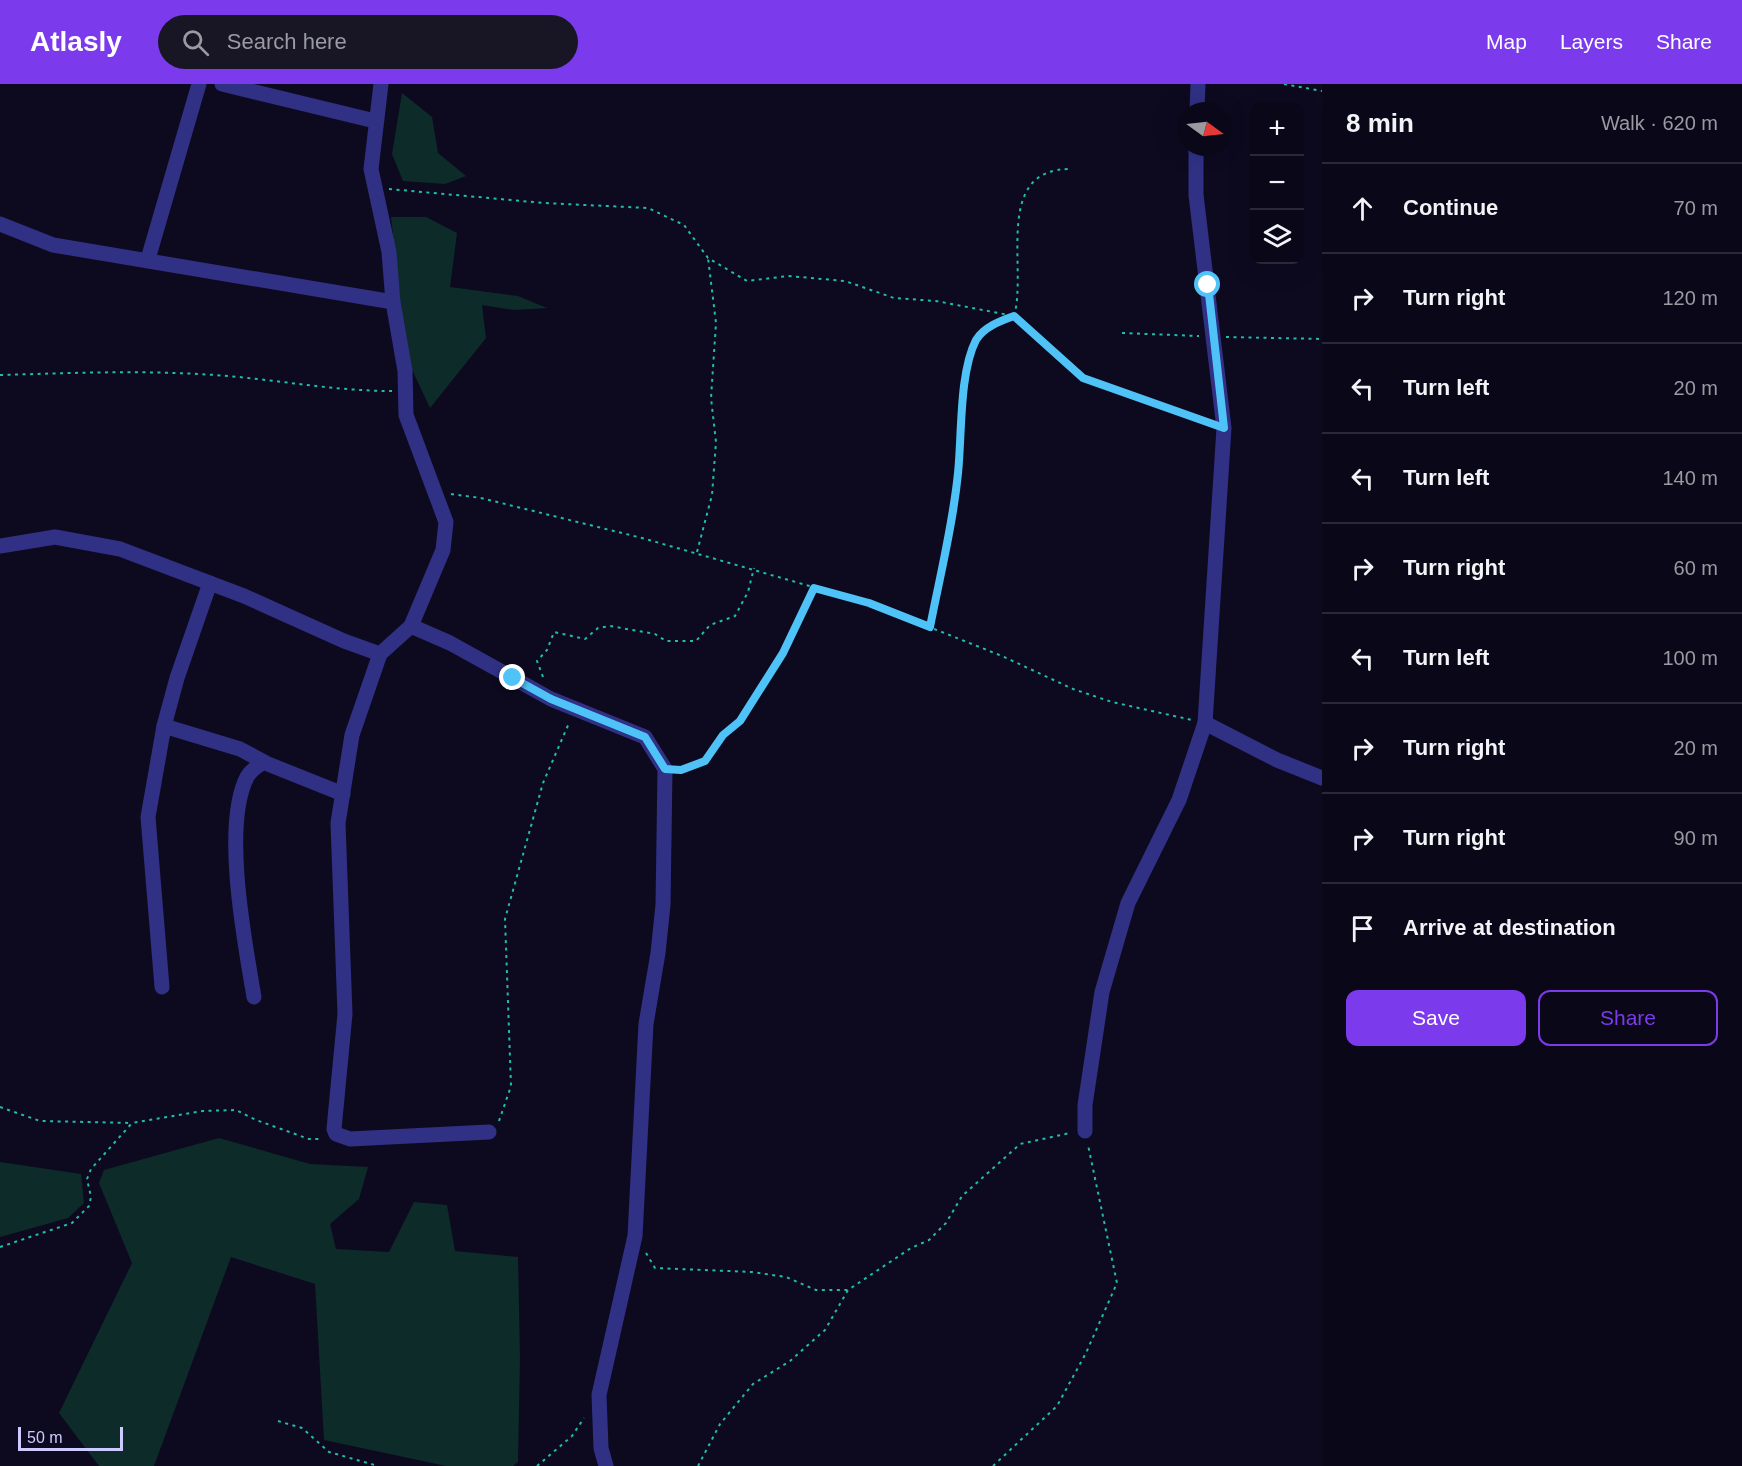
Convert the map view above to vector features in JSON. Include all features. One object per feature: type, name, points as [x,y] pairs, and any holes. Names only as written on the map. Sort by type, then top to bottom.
[{"type":"street","points":[[148,259],[199,84]]},
{"type":"street","points":[[222,84],[375,121]]},
{"type":"street","points":[[381,84],[371,169],[389,252],[393,302],[405,371],[406,415],[446,522],[446,536],[443,550],[411,626],[380,654],[352,735],[338,823],[345,1014],[334,1129],[336,1134],[344,1138],[489,1132]]},
{"type":"street","points":[[1197,102],[1198,84]]},
{"type":"street","points":[[1085,1131],[1085,1105],[1102,992],[1128,903],[1179,800],[1205,723],[1224,428],[1196,195],[1197,156]]},
{"type":"street","points":[[0,224],[53,245],[148,259],[393,302]]},
{"type":"street","points":[[0,548],[55,537],[120,549],[210,583],[380,654]]},
{"type":"street","points":[[162,987],[148,818],[164,726],[177,678],[210,583]]},
{"type":"street","points":[[411,626],[450,643],[551,699],[645,737],[665,769],[663,905],[658,953],[646,1024],[635,1236],[599,1395],[601,1448],[606,1466]]},
{"type":"street","points":[[1205,723],[1277,760],[1322,778]]},
{"type":"street","points":[[164,726],[240,749],[264,762],[343,794]]},
{"type":"street","points":[[254,997],[239,904],[237,823],[247,778],[252,770],[264,762]]},
{"type":"path","points":[[1284,84],[1322,91]]},
{"type":"path","points":[[1014,316],[1019,282],[1016,223],[1023,195],[1038,178],[1057,169],[1071,169]]},
{"type":"path","points":[[375,188],[544,203],[648,208],[684,225],[708,258],[747,281],[788,276],[845,281],[894,298],[936,300],[1014,316],[1083,378],[1224,428]]},
{"type":"path","points":[[697,552],[712,495],[717,442],[711,398],[716,323],[708,258]]},
{"type":"path","points":[[930,627],[958,474],[961,420],[969,362],[977,339],[995,322],[1014,316]]},
{"type":"path","points":[[0,375],[122,371],[216,375],[351,391],[405,391]]},
{"type":"path","points":[[436,493],[481,498],[754,568],[869,603],[1073,689],[1112,702],[1205,723]]},
{"type":"path","points":[[551,699],[537,661],[547,650],[554,632],[585,639],[598,628],[610,626],[655,634],[666,641],[696,641],[710,625],[735,616],[748,592],[754,568]]},
{"type":"path","points":[[665,769],[681,770],[705,761],[723,735],[740,721],[783,653],[814,588]]},
{"type":"path","points":[[489,1132],[500,1120],[511,1086],[505,919],[543,783],[575,707]]},
{"type":"path","points":[[0,1107],[40,1120],[132,1123],[203,1111],[236,1110],[309,1139],[344,1138]]},
{"type":"path","points":[[0,1247],[72,1223],[89,1206],[91,1197],[87,1179],[91,1169],[132,1123]]},
{"type":"path","points":[[698,1466],[720,1424],[753,1384],[790,1361],[825,1330],[848,1290],[911,1248],[929,1240],[946,1222],[962,1196],[1020,1144],[1085,1131],[1117,1283],[1086,1353],[1057,1406],[993,1466]]},
{"type":"path","points":[[635,1236],[655,1268],[752,1272],[786,1277],[816,1290],[848,1290]]},
{"type":"path","points":[[537,1466],[572,1436],[599,1395]]},
{"type":"path","points":[[278,1421],[302,1428],[329,1452],[378,1466]]},
{"type":"green space","points":[[402,93],[432,117],[438,153],[466,176],[445,184],[403,181],[392,154]]},
{"type":"green space","points":[[391,217],[426,217],[457,233],[450,287],[518,296],[547,308],[514,310],[482,305],[486,338],[430,408],[407,359]]},
{"type":"green space","points":[[219,1138],[310,1164],[368,1167],[359,1199],[330,1224],[336,1249],[389,1252],[414,1202],[447,1205],[455,1251],[518,1257],[520,1357],[518,1462],[513,1466],[446,1466],[324,1440],[315,1284],[231,1257],[154,1466],[99,1466],[59,1413],[132,1263],[99,1183],[104,1170]]},
{"type":"green space","points":[[0,1162],[81,1174],[84,1203],[68,1218],[0,1237]]},
{"type":"route","points":[[513,678],[551,699],[645,737],[654,747],[665,769],[681,770],[705,761],[723,735],[740,721],[783,653],[814,588],[869,603],[930,627],[958,474],[961,420],[969,362],[977,339],[995,322],[1014,316],[1083,378],[1224,428],[1208,285]]}]
